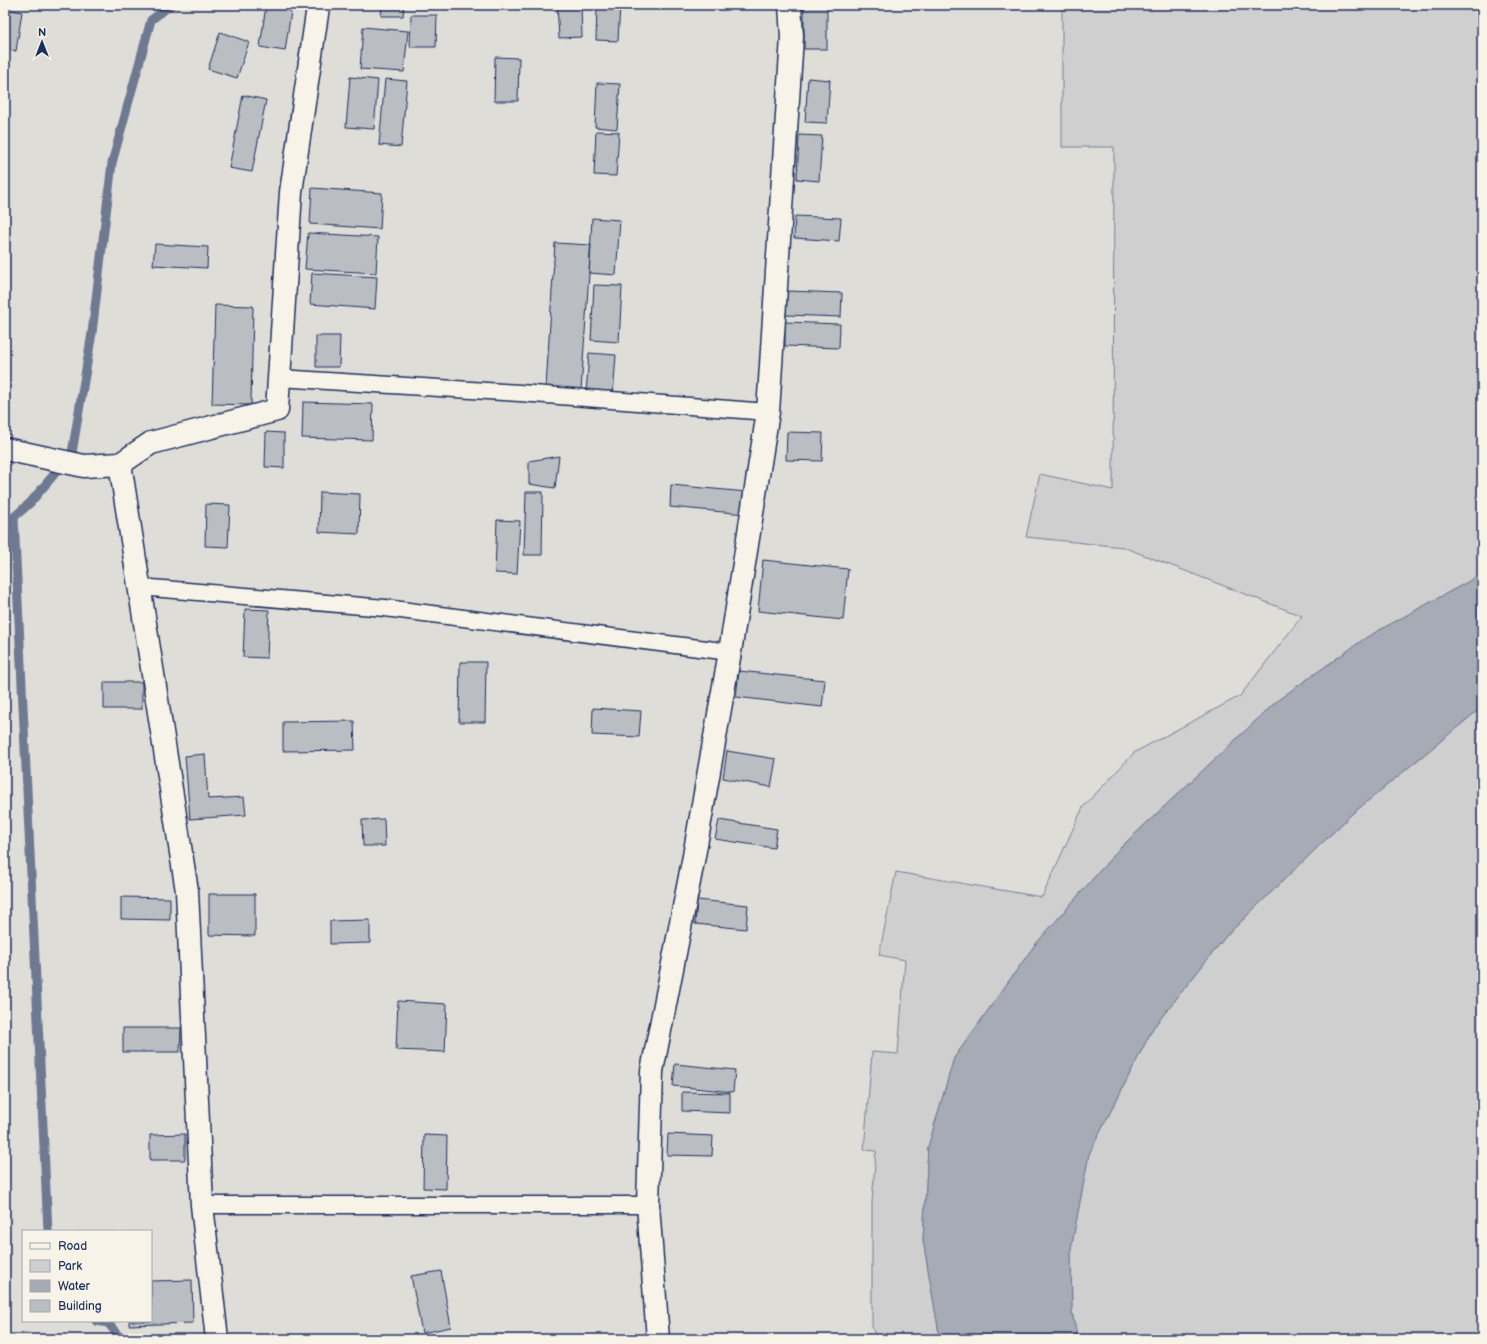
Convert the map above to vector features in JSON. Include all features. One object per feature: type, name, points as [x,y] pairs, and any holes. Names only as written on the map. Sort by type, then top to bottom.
[{"type":"street","points":[[658,1339],[648,1205],[652,1071],[694,856],[730,652],[768,412],[792,37],[790,5]]},
{"type":"street","points":[[5,449],[30,456],[84,466],[120,464],[151,443],[277,410],[291,192],[318,7]]},
{"type":"street","points":[[120,464],[187,891],[202,1205],[217,1339]]},
{"type":"lane","points":[[279,378],[528,394],[768,412]]},
{"type":"lane","points":[[140,587],[385,608],[730,652]]},
{"type":"lane","points":[[202,1205],[648,1205]]},
{"type":"shaded area","points":[[5,5],[1062,5],[1062,147],[1114,147],[1113,490],[1040,474],[1026,537],[1123,547],[1302,616],[1240,696],[1135,752],[1083,807],[1042,897],[896,873],[879,955],[905,960],[898,1054],[872,1053],[865,1150],[876,1151],[872,1202],[872,1326],[876,1339],[5,1339]]},
{"type":"green space","points":[[1062,5],[1482,5],[1482,574],[1367,637],[1278,700],[1119,849],[1034,946],[954,1058],[928,1147],[923,1240],[940,1339],[876,1339],[872,1326],[872,1202],[876,1151],[864,1150],[872,1052],[898,1054],[905,960],[879,955],[896,872],[1042,897],[1083,807],[1135,752],[1240,696],[1302,616],[1123,547],[1026,537],[1040,474],[1113,490],[1114,147],[1062,147]]},
{"type":"green space","points":[[1482,707],[1482,1339],[1078,1339],[1072,1313],[1071,1249],[1089,1154],[1153,1028],[1226,936],[1352,814]]},
{"type":"water","points":[[1482,574],[1482,707],[1352,814],[1226,936],[1153,1028],[1089,1154],[1071,1249],[1072,1313],[1078,1339],[940,1339],[923,1240],[928,1147],[954,1058],[1034,946],[1119,849],[1278,700],[1367,637]]},
{"type":"building","points":[[266,5],[292,5],[285,51],[260,47]]},
{"type":"building","points":[[382,5],[404,5],[403,16],[381,16]]},
{"type":"building","points":[[557,5],[581,5],[582,37],[559,38]]},
{"type":"building","points":[[597,5],[620,5],[618,41],[596,40]]},
{"type":"building","points":[[804,5],[827,5],[827,49],[804,49]]},
{"type":"building","points":[[6,9],[22,12],[16,51],[5,49]]},
{"type":"building","points":[[411,15],[437,15],[436,47],[410,47]]},
{"type":"building","points":[[363,27],[408,31],[404,72],[360,69]]},
{"type":"building","points":[[220,32],[249,42],[237,78],[208,69]]},
{"type":"building","points":[[495,57],[519,58],[518,101],[494,101]]},
{"type":"building","points":[[350,77],[378,80],[374,129],[346,127]]},
{"type":"building","points":[[808,78],[830,80],[827,123],[805,122]]},
{"type":"building","points":[[385,79],[407,81],[401,147],[379,145]]},
{"type":"building","points":[[597,83],[620,84],[617,129],[595,127]]},
{"type":"building","points":[[243,95],[266,100],[252,172],[229,168]]},
{"type":"building","points":[[596,131],[619,132],[616,176],[594,175]]},
{"type":"building","points":[[799,135],[822,136],[819,181],[797,179]]},
{"type":"building","points":[[312,188],[382,193],[380,229],[310,224]]},
{"type":"building","points":[[795,216],[841,218],[839,241],[794,238]]},
{"type":"building","points":[[592,218],[620,220],[616,275],[589,273]]},
{"type":"building","points":[[308,233],[378,237],[376,273],[305,269]]},
{"type":"building","points":[[555,243],[591,245],[581,390],[546,387]]},
{"type":"building","points":[[155,244],[208,247],[207,268],[153,265]]},
{"type":"building","points":[[312,273],[377,277],[375,309],[310,304]]},
{"type":"building","points":[[594,285],[622,286],[619,342],[591,340]]},
{"type":"building","points":[[787,291],[842,293],[841,317],[786,315]]},
{"type":"building","points":[[215,305],[253,306],[251,405],[212,404]]},
{"type":"building","points":[[785,322],[840,324],[839,348],[785,346]]},
{"type":"building","points":[[316,336],[340,336],[339,367],[316,367]]},
{"type":"building","points":[[589,353],[616,355],[613,396],[586,394]]},
{"type":"building","points":[[303,402],[373,404],[372,440],[302,438]]},
{"type":"building","points":[[266,432],[284,433],[284,468],[265,467]]},
{"type":"building","points":[[787,432],[823,433],[822,461],[786,460]]},
{"type":"building","points":[[559,456],[555,488],[529,484],[529,461]]},
{"type":"building","points":[[671,485],[747,492],[745,514],[670,507]]},
{"type":"building","points":[[320,492],[360,494],[359,534],[319,532]]},
{"type":"building","points":[[526,492],[543,492],[542,555],[524,555]]},
{"type":"building","points":[[206,504],[230,505],[228,547],[205,546]]},
{"type":"building","points":[[497,520],[520,521],[517,574],[495,573]]},
{"type":"building","points":[[763,560],[848,569],[843,620],[758,611]]},
{"type":"building","points":[[245,609],[269,610],[267,658],[243,657]]},
{"type":"building","points":[[460,662],[486,662],[485,722],[459,722]]},
{"type":"building","points":[[739,671],[825,680],[822,707],[736,697]]},
{"type":"building","points":[[104,682],[142,682],[142,709],[104,709]]},
{"type":"building","points":[[593,708],[641,711],[639,737],[592,735]]},
{"type":"building","points":[[354,721],[355,750],[283,751],[283,722]]},
{"type":"building","points":[[727,751],[776,759],[771,787],[723,778]]},
{"type":"building","points":[[205,754],[208,799],[244,797],[246,815],[190,819],[185,756]]},
{"type":"building","points":[[384,819],[385,846],[363,846],[362,820]]},
{"type":"building","points":[[719,820],[777,829],[774,848],[715,839]]},
{"type":"building","points":[[209,894],[255,894],[255,936],[209,935]]},
{"type":"building","points":[[121,897],[170,898],[170,920],[121,919]]},
{"type":"building","points":[[697,900],[748,905],[746,929],[695,924]]},
{"type":"building","points":[[370,920],[370,943],[330,944],[330,921]]},
{"type":"building","points":[[398,1001],[447,1004],[445,1052],[396,1050]]},
{"type":"building","points":[[123,1028],[181,1028],[180,1052],[123,1052]]},
{"type":"building","points":[[675,1064],[735,1070],[733,1092],[673,1086]]},
{"type":"building","points":[[682,1092],[730,1093],[730,1113],[682,1111]]},
{"type":"building","points":[[185,1134],[185,1160],[150,1160],[150,1135]]},
{"type":"building","points":[[668,1134],[713,1136],[712,1156],[667,1155]]},
{"type":"building","points":[[424,1135],[447,1136],[446,1189],[423,1188]]},
{"type":"building","points":[[441,1271],[451,1327],[422,1333],[411,1276]]},
{"type":"building","points":[[192,1280],[193,1323],[129,1325],[129,1322],[152,1322],[152,1281]]},
{"type":"waterway","points":[[48,1230],[14,517],[30,503],[72,453],[92,333],[112,163],[151,20],[171,5]]},
{"type":"waterway","points":[[102,1322],[108,1323],[121,1339]]}]
